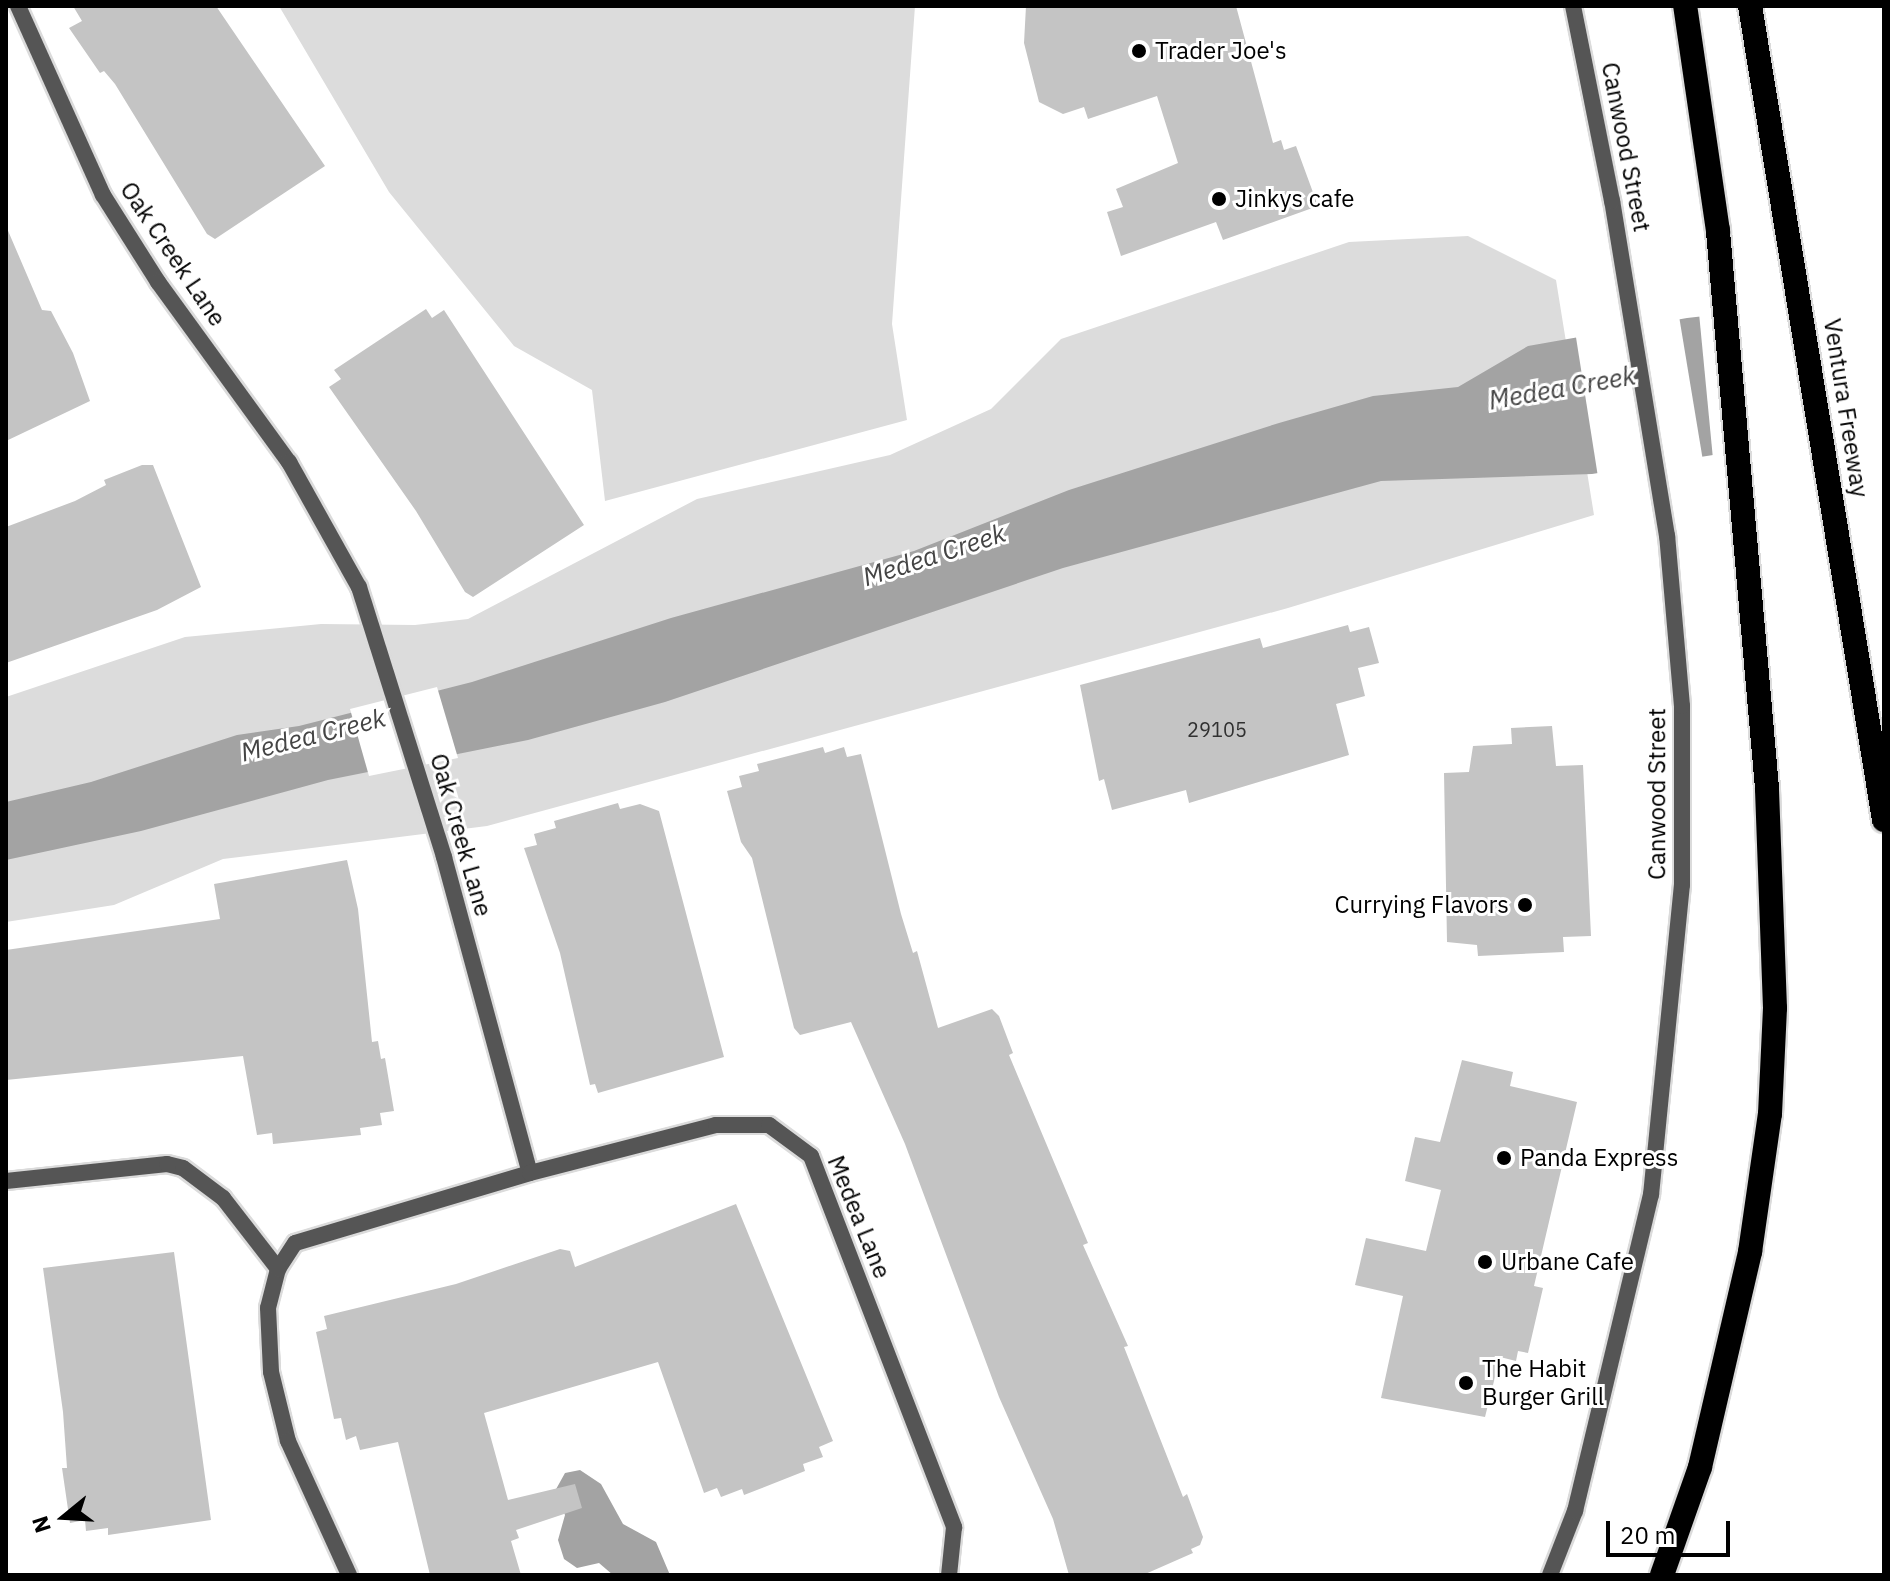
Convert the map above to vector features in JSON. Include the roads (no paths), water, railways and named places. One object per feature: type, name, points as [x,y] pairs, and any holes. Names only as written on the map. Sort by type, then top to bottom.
[{"type":"highway","points":[[1662,1575],[1700,1467],[1733,1333],[1759,1207],[1770,1114],[1775,1008],[1767,788],[1718,231],[1685,6]]},
{"type":"highway","name":"Ventura Freeway","points":[[1750,6],[1884,820]]},
{"type":"street","name":"Oak Creek Lane","points":[[18,6],[103,195],[158,282],[289,462],[359,587],[377,635],[444,857],[530,1173]]},
{"type":"street","name":"Canwood Street","points":[[1550,1575],[1575,1511],[1651,1195],[1670,1032],[1682,885],[1682,706],[1663,507],[1631,309],[1573,6]]},
{"type":"street","name":"Medea Lane","points":[[530,1173],[716,1125],[769,1125],[811,1156],[954,1527],[949,1575]]},
{"type":"street","points":[[6,1181],[167,1164],[183,1168],[223,1198],[278,1269]]},
{"type":"street","points":[[349,1575],[288,1441],[271,1372],[268,1308],[278,1269],[295,1243],[530,1173]]},
{"type":"water","name":"Medea Creek","points":[[1884,296],[1884,428],[1592,474],[1381,481],[1063,568],[665,702],[528,740],[328,780],[141,831],[6,860],[6,802],[91,782],[237,735],[299,726],[472,682],[671,618],[914,551],[1069,490],[1279,423],[1373,396],[1458,387],[1528,346],[1687,318]]},
{"type":"water","points":[[580,1470],[601,1484],[623,1524],[656,1542],[670,1575],[613,1575],[599,1563],[577,1568],[564,1559],[558,1540],[565,1515],[555,1491],[565,1473]]},
{"type":"place","name":"Trader Joe's","points":[[1139,51]]},
{"type":"place","name":"Jinkys cafe","points":[[1219,199]]},
{"type":"place","name":"Currying Flavors","points":[[1525,905]]},
{"type":"place","name":"Panda Express","points":[[1504,1158]]},
{"type":"place","name":"Urbane Cafe","points":[[1485,1262]]},
{"type":"place","name":"The Habit Burger Grill","points":[[1466,1383]]}]
